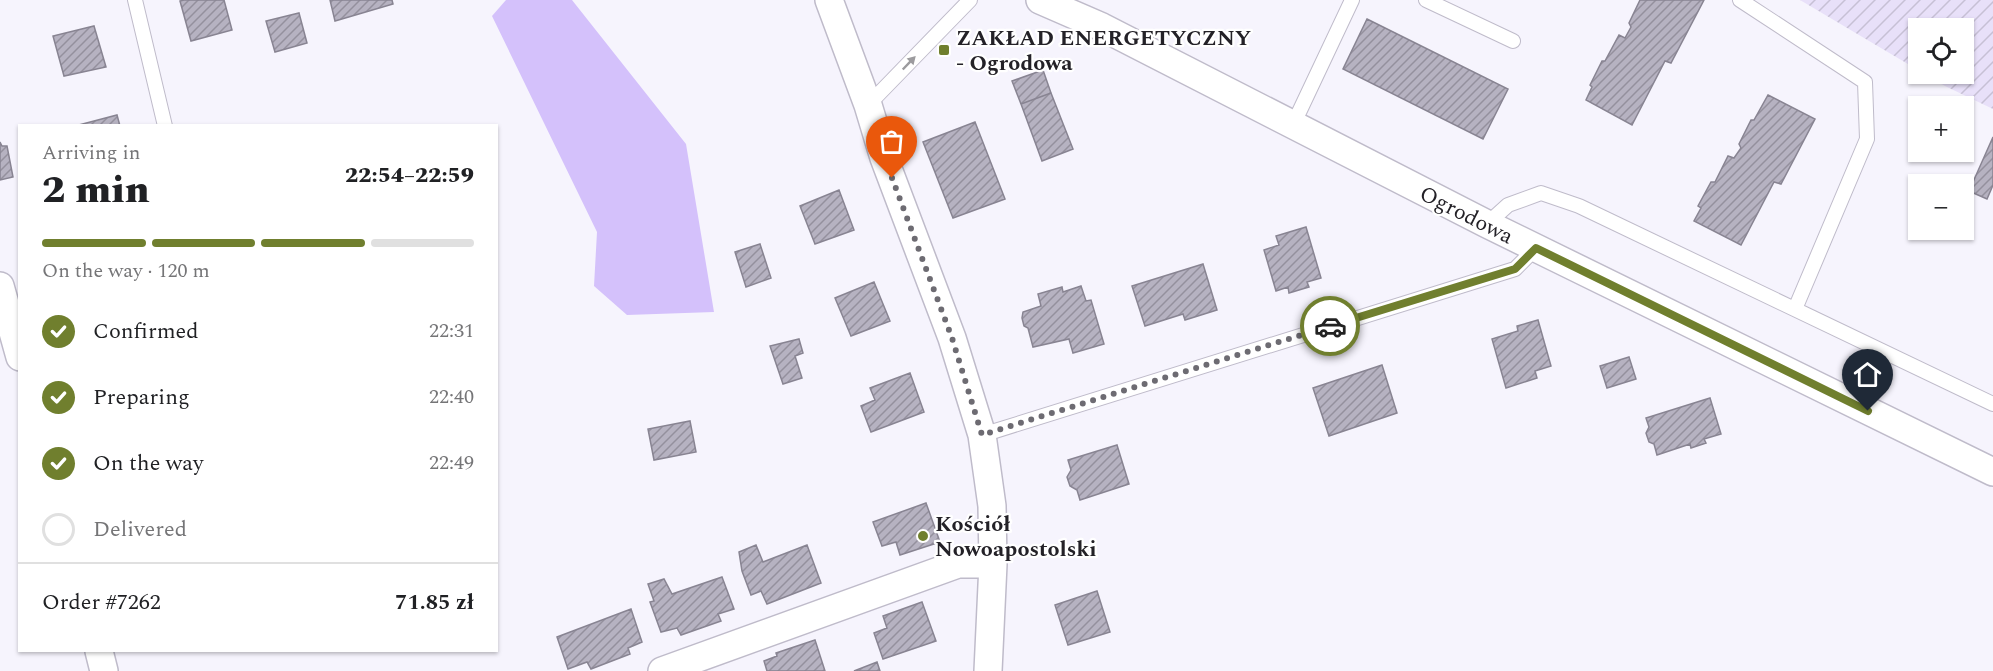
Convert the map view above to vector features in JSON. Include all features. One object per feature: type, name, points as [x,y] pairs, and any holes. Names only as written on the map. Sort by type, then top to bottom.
[{"type":"street","points":[[829,0],[868,105],[884,158],[952,338],[982,435],[992,506],[993,564],[988,671]]},
{"type":"street","name":"Ogrodowa","points":[[1040,0],[1102,27],[1487,224],[1993,472]]},
{"type":"street","points":[[0,286],[18,350]]},
{"type":"street","points":[[662,671],[958,564],[993,564]]},
{"type":"street","points":[[99,652],[104,671]]},
{"type":"lane","points":[[135,0],[165,124]]},
{"type":"lane","points":[[868,105],[970,0]]},
{"type":"lane","points":[[1293,125],[1352,0]]},
{"type":"lane","points":[[1426,0],[1513,41]]},
{"type":"lane","points":[[1740,0],[1865,82],[1867,139],[1795,309]]},
{"type":"lane","points":[[1487,224],[1508,205],[1541,193],[1579,206],[1993,404]]},
{"type":"lane","points":[[982,435],[1515,269],[1536,248]]},
{"type":"shaded area","points":[[506,0],[572,0],[686,144],[714,312],[627,315],[594,286],[597,232],[492,16]]},
{"type":"shaded area","points":[[1800,0],[1993,0],[1993,109],[1974,100],[1974,96],[1966,96],[1942,84],[1974,84],[1974,18],[1908,18],[1908,64]]},
{"type":"building","points":[[224,0],[232,30],[191,41],[180,1]]},
{"type":"building","points":[[330,0],[392,0],[393,4],[335,21]]},
{"type":"building","points":[[1640,0],[1704,0],[1671,63],[1665,61],[1632,125],[1586,100],[1592,87],[1590,85],[1602,61],[1605,61],[1619,35],[1625,38],[1631,27],[1629,23]]},
{"type":"building","points":[[299,13],[307,43],[275,52],[266,21]]},
{"type":"building","points":[[1367,19],[1508,89],[1483,139],[1343,69]]},
{"type":"building","points":[[94,26],[106,67],[64,76],[53,36]]},
{"type":"building","points":[[1043,70],[1051,93],[1021,104],[1012,81]]},
{"type":"building","points":[[1051,93],[1073,149],[1042,161],[1021,104]]},
{"type":"building","points":[[1768,95],[1815,119],[1781,184],[1774,182],[1741,245],[1694,221],[1701,208],[1698,206],[1711,182],[1715,182],[1728,156],[1734,158],[1741,148],[1739,144],[1751,120],[1754,120]]},
{"type":"building","points":[[117,115],[119,124],[83,124]]},
{"type":"building","points":[[975,122],[1005,199],[953,218],[923,142]]},
{"type":"building","points":[[1993,137],[1993,185],[1987,199],[1974,193],[1974,180]]},
{"type":"building","points":[[0,142],[2,146],[7,146],[13,177],[0,180]]},
{"type":"building","points":[[839,190],[854,230],[815,244],[800,206]]},
{"type":"building","points":[[1306,227],[1321,278],[1307,282],[1309,287],[1289,293],[1288,287],[1276,291],[1264,250],[1279,245],[1276,236]]},
{"type":"building","points":[[760,244],[771,278],[746,287],[735,252]]},
{"type":"building","points":[[1203,264],[1217,310],[1185,320],[1183,314],[1145,326],[1132,286]]},
{"type":"building","points":[[874,282],[890,321],[851,336],[835,298]]},
{"type":"building","points":[[1081,286],[1086,301],[1091,300],[1104,344],[1073,353],[1069,339],[1033,347],[1028,328],[1024,326],[1023,312],[1041,306],[1038,294],[1062,287],[1063,292]]},
{"type":"building","points":[[1538,320],[1551,366],[1535,371],[1537,378],[1506,388],[1492,339],[1518,331],[1517,326]]},
{"type":"building","points":[[799,339],[803,353],[795,356],[802,378],[783,384],[770,346]]},
{"type":"building","points":[[1629,357],[1636,379],[1607,388],[1600,366]]},
{"type":"building","points":[[1382,365],[1397,413],[1329,436],[1313,388]]},
{"type":"building","points":[[910,373],[924,412],[871,432],[861,406],[875,400],[870,388]]},
{"type":"building","points":[[1710,398],[1721,434],[1704,439],[1706,443],[1691,448],[1690,444],[1657,455],[1654,444],[1649,442],[1646,433],[1649,427],[1646,418]]},
{"type":"building","points":[[690,421],[696,452],[654,460],[648,429]]},
{"type":"building","points":[[1117,445],[1129,484],[1080,500],[1077,490],[1070,486],[1067,477],[1071,470],[1068,460]]},
{"type":"building","points":[[926,503],[940,542],[900,555],[896,542],[882,546],[873,522]]},
{"type":"building","points":[[756,545],[763,562],[807,545],[821,583],[767,604],[761,591],[751,595],[742,571],[739,552]]},
{"type":"building","points":[[722,577],[734,609],[718,614],[721,621],[681,635],[677,628],[661,632],[650,602],[654,601],[648,584],[664,579],[672,594]]},
{"type":"building","points":[[1097,591],[1110,632],[1068,645],[1055,605]]},
{"type":"building","points":[[922,602],[936,641],[883,659],[874,633],[887,628],[883,616]]},
{"type":"building","points":[[631,609],[642,642],[628,648],[630,654],[591,669],[587,662],[568,669],[557,637]]},
{"type":"building","points":[[815,640],[825,671],[767,671],[764,661],[777,656],[776,653]]},
{"type":"building","points":[[877,662],[880,671],[854,671]]},
{"type":"way so far","points":[[892,178],[952,338],[982,435],[1330,326]]},
{"type":"place","name":"ZAKŁAD ENERGETYCZNY - Ogrodowa","points":[[944,50]]},
{"type":"place","name":"Kościół Nowoapostolski","points":[[923,536]]},
{"type":"route","points":[[1330,326],[1515,269],[1536,248],[1868,411]]}]
